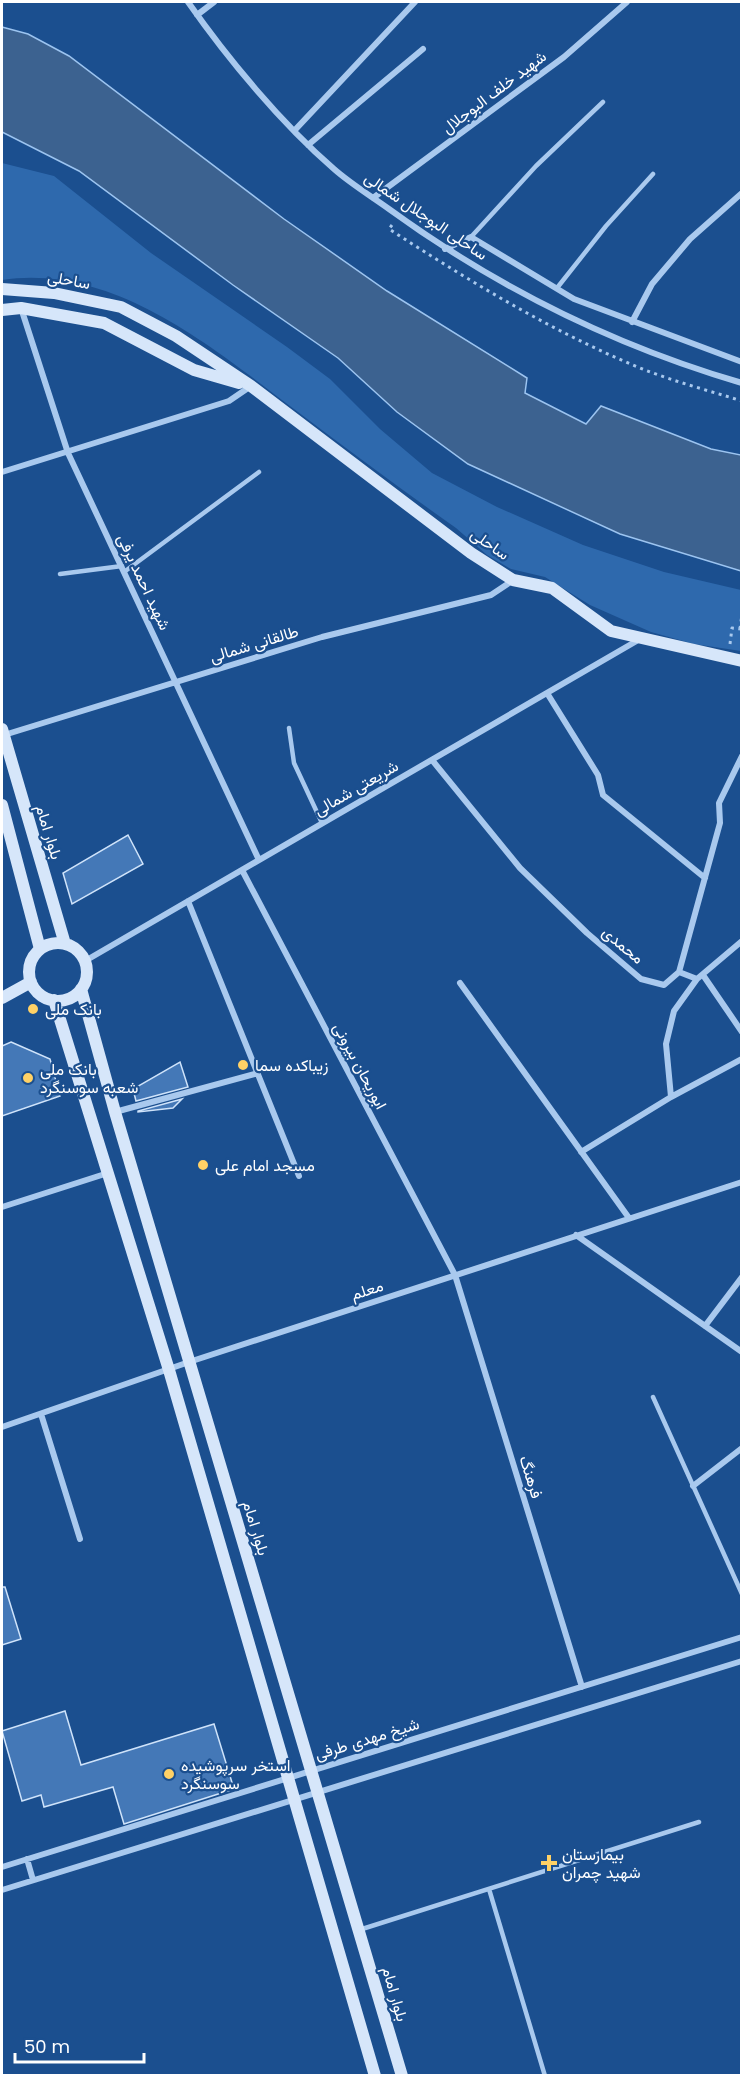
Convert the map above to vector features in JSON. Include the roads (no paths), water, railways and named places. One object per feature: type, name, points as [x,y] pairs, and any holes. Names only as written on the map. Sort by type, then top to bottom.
[{"type":"main road","name":"ساحلی","points":[[2,289],[54,292],[122,307],[176,336],[251,386],[471,553],[513,580],[552,588],[611,631],[741,661]]},
{"type":"main road","name":"ساحلی","points":[[2,310],[21,308],[104,323],[194,370],[251,386]]},
{"type":"main road","name":"بلوار امام","points":[[2,732],[65,944]]},
{"type":"main road","points":[[2,805],[40,949]]},
{"type":"main road","points":[[57,943],[65,944],[73,947],[85,961],[87,975],[81,989],[69,998],[54,1000],[40,994],[31,982],[30,964],[40,949],[57,943]]},
{"type":"main road","points":[[2,998],[31,982]]},
{"type":"main road","name":"بلوار امام","points":[[81,989],[115,1112],[402,2076]]},
{"type":"main road","points":[[54,1000],[169,1370],[375,2076]]},
{"type":"street","name":"ساحلی البوجلال شمالی","points":[[188,2],[308,145],[335,170],[445,249],[548,307],[677,364],[741,383]]},
{"type":"street","points":[[197,15],[213,2]]},
{"type":"street","points":[[294,131],[415,2]]},
{"type":"street","name":"شهید خلف البوجلال","points":[[373,198],[564,57],[627,2]]},
{"type":"street","points":[[308,145],[423,49]]},
{"type":"street","points":[[632,322],[652,284],[667,266],[690,239],[741,193]]},
{"type":"street","name":"ساحلی البوجلال شمالی","points":[[471,237],[574,298],[741,362]]},
{"type":"street","points":[[445,249],[471,237]]},
{"type":"street","name":"شهید احمد یرفی","points":[[21,308],[68,453],[259,860]]},
{"type":"street","points":[[2,472],[229,401],[251,386]]},
{"type":"street","name":"طالقانی شمالی","points":[[2,732],[322,637],[491,595],[513,580]]},
{"type":"street","name":"شریعتی شمالی","points":[[85,961],[642,639]]},
{"type":"street","points":[[546,693],[598,775],[603,795],[705,878]]},
{"type":"street","points":[[741,756],[719,803],[720,823],[680,972],[700,977],[741,1032]]},
{"type":"street","name":"محمدی","points":[[432,760],[520,868],[588,933],[641,979],[664,985],[680,972]]},
{"type":"street","name":"ابوریحان بیرونی","points":[[242,870],[455,1275]]},
{"type":"street","points":[[188,901],[298,1176]]},
{"type":"street","points":[[671,1097],[666,1044],[674,1011],[700,977],[741,941]]},
{"type":"street","points":[[460,983],[628,1218]]},
{"type":"street","points":[[581,1152],[671,1097],[741,1059]]},
{"type":"street","points":[[115,1112],[258,1073]]},
{"type":"street","points":[[2,1207],[108,1173]]},
{"type":"street","name":"معلم","points":[[2,1427],[189,1362],[741,1182]]},
{"type":"street","points":[[576,1234],[741,1352]]},
{"type":"street","name":"فرهنگ","points":[[455,1275],[582,1687]]},
{"type":"street","points":[[705,1326],[741,1277]]},
{"type":"street","points":[[41,1414],[80,1539]]},
{"type":"street","points":[[693,1486],[741,1448]]},
{"type":"street","name":"شیخ مهدی طرفی","points":[[2,1867],[741,1637]]},
{"type":"street","points":[[2,1890],[741,1661]]},
{"type":"street","points":[[27,1859],[33,1880]]},
{"type":"lane","points":[[471,237],[536,166],[603,102]]},
{"type":"lane","points":[[557,288],[606,226],[653,174]]},
{"type":"lane","points":[[60,574],[123,569],[259,472]]},
{"type":"lane","points":[[289,728],[294,763],[322,823]]},
{"type":"lane","points":[[653,1397],[741,1594]]},
{"type":"lane","points":[[359,1930],[699,1822]]},
{"type":"lane","points":[[489,1889],[545,2076]]},
{"type":"place","name":"بانک ملی","points":[[33,1009]]},
{"type":"place","name":"زیباکده سما","points":[[243,1065]]},
{"type":"place","name":"بانک ملی شعبه سوسنگرد","points":[[28,1078]]},
{"type":"place","name":"مسجد امام علی","points":[[203,1165]]},
{"type":"place","name":"استخر سرپوشیده سوسنگرد","points":[[169,1774]]},
{"type":"place","name":"بیمارستان شهید چمران","points":[[549,1863]]}]
